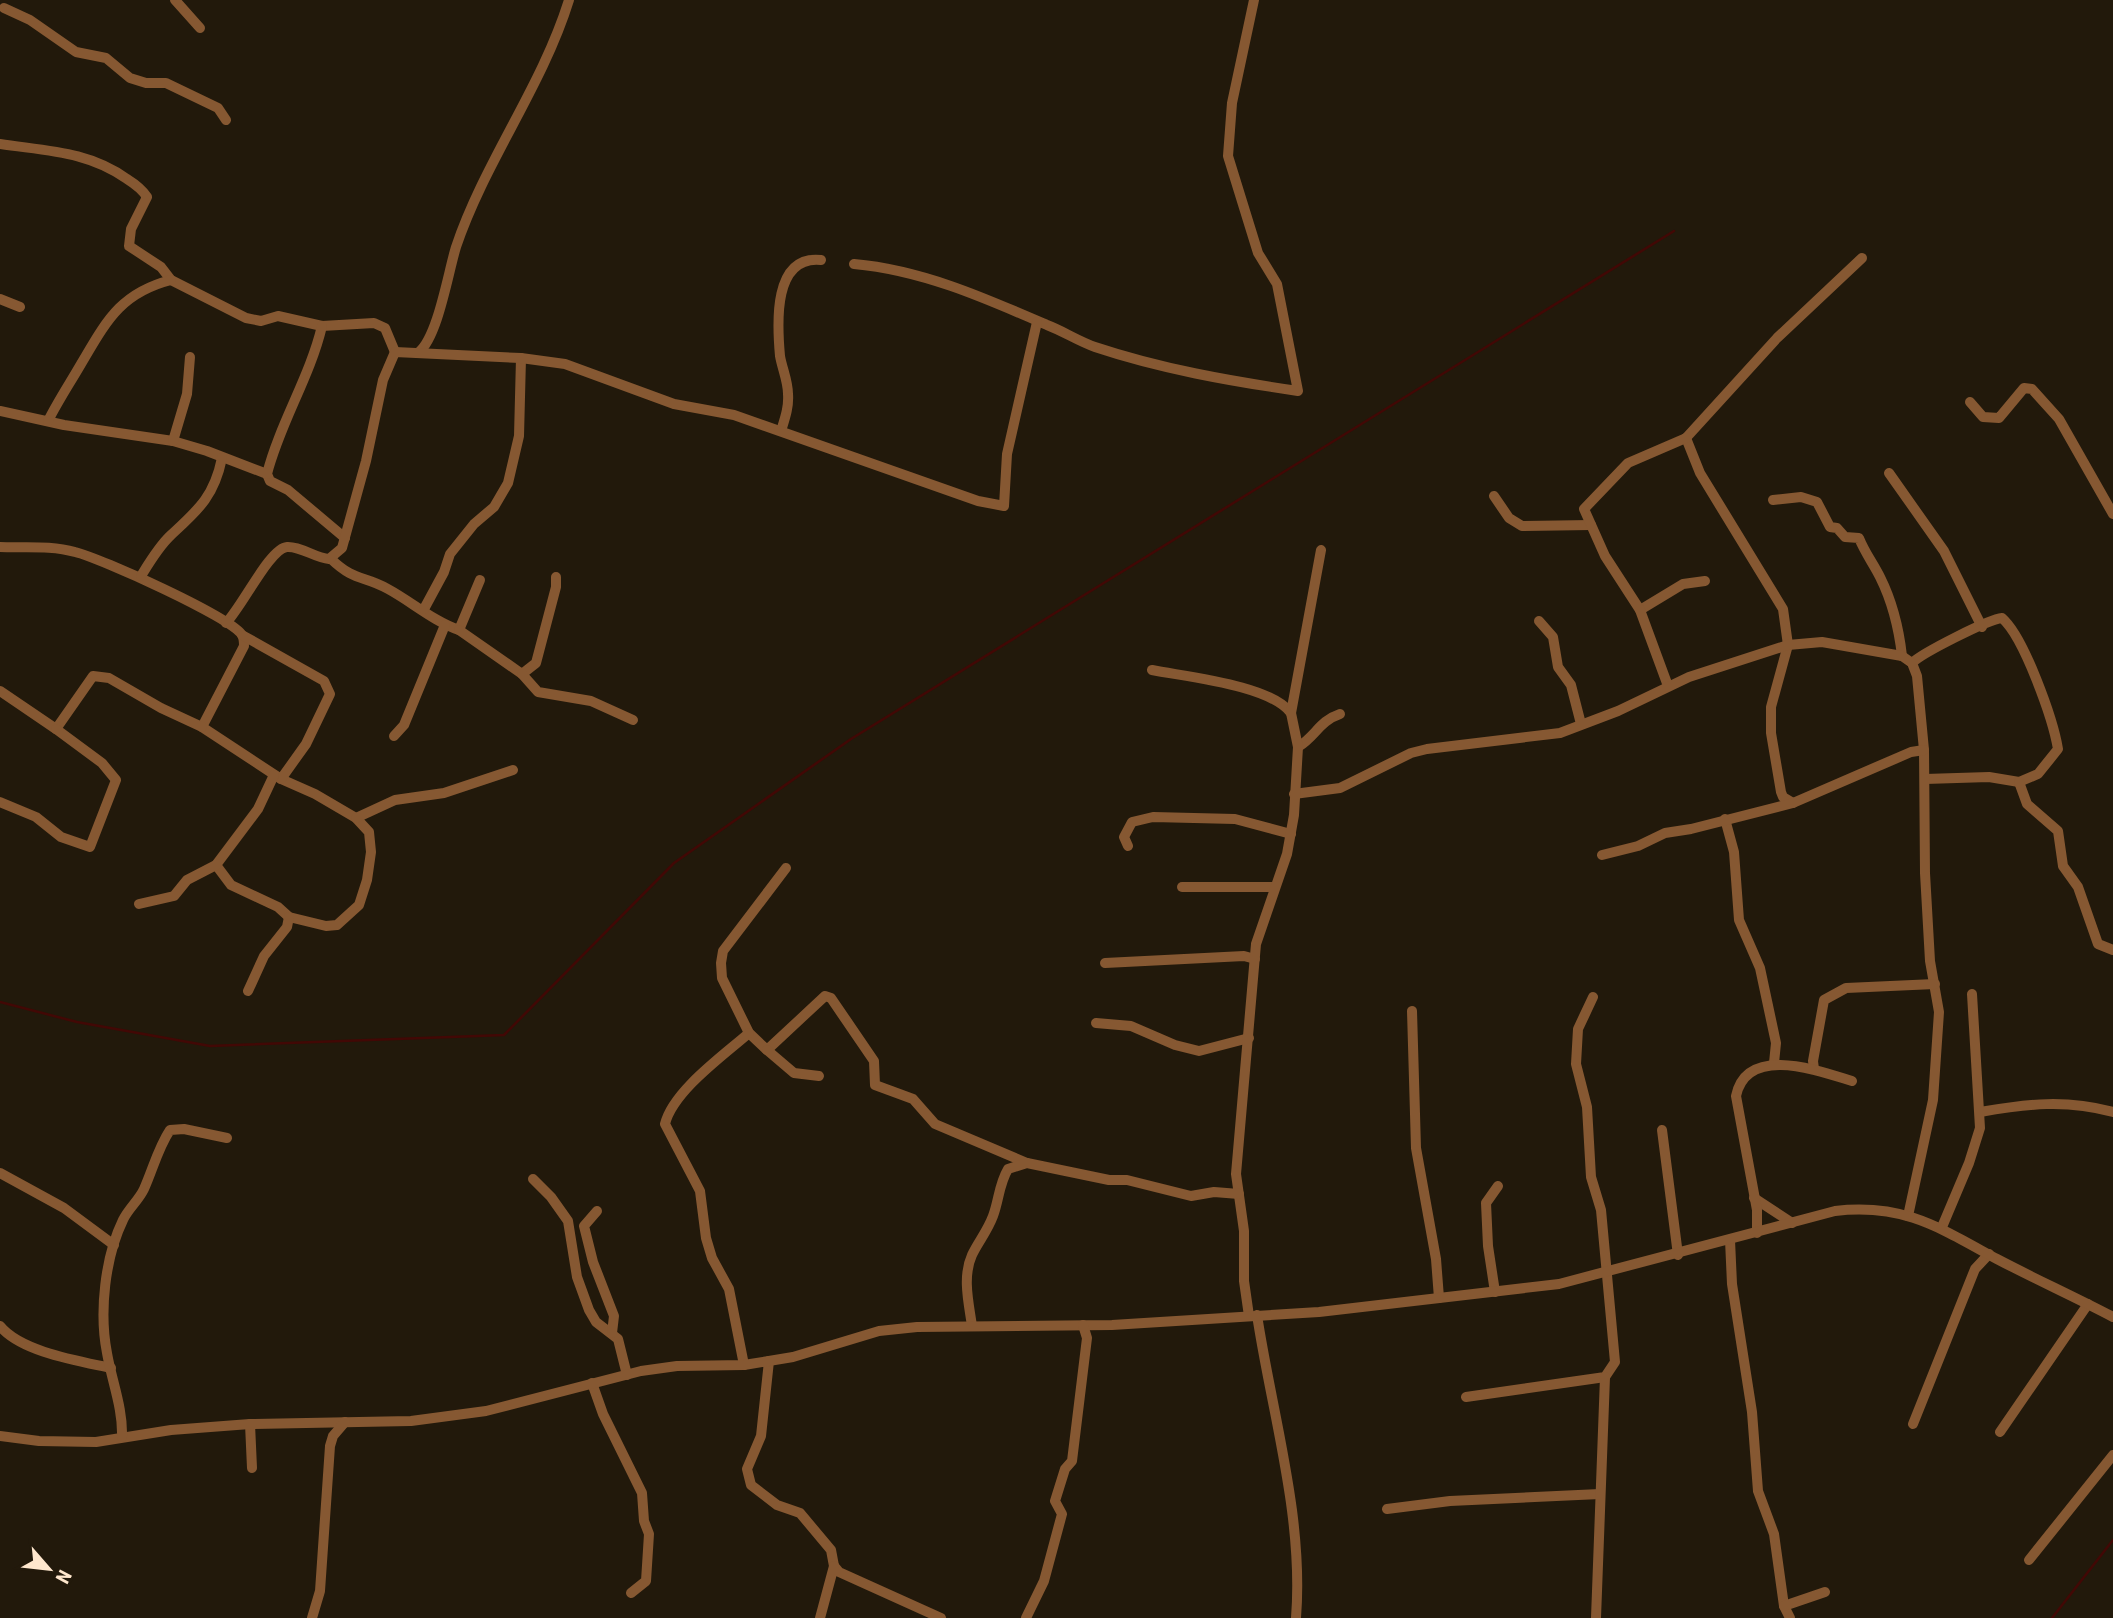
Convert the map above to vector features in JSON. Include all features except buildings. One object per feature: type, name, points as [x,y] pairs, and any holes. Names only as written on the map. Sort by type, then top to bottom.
[{"type":"street","points":[[175,0],[200,28]]},
{"type":"street","points":[[419,352],[432,331],[472,204],[559,35],[569,0]]},
{"type":"street","points":[[854,264],[905,270],[1093,346],[1158,365],[1230,382],[1298,391],[1277,284],[1258,253],[1228,156],[1232,103],[1254,0]]},
{"type":"street","points":[[5,7],[30,20],[76,52],[106,58],[130,78],[146,83],[166,83],[218,108],[226,120]]},
{"type":"street","points":[[0,144],[89,157],[112,168],[147,197],[131,229],[129,246],[161,267],[171,281],[246,317],[261,321],[278,316],[322,326],[374,323],[385,328],[395,352],[383,380],[366,461],[342,548],[331,559]]},
{"type":"street","points":[[1668,686],[1640,610],[1605,556],[1584,509],[1629,463],[1686,438],[1777,338],[1862,258]]},
{"type":"street","points":[[781,431],[788,409],[788,391],[780,356],[780,297],[793,267],[807,259],[821,260]]},
{"type":"street","points":[[48,421],[97,333],[117,308],[136,293],[171,281]]},
{"type":"street","points":[[0,299],[20,307]]},
{"type":"street","points":[[395,352],[454,357],[521,358],[565,364],[674,404],[734,415],[978,501],[1004,506],[1007,454],[1037,322]]},
{"type":"street","points":[[322,326],[317,349],[290,405],[267,474],[270,481],[288,491],[345,538]]},
{"type":"street","points":[[173,441],[187,394],[190,357]]},
{"type":"street","points":[[424,609],[444,572],[450,554],[474,524],[494,508],[508,484],[519,436],[521,358]]},
{"type":"street","points":[[1970,402],[1983,416],[1999,418],[2024,388],[2032,389],[2059,419],[2113,514]]},
{"type":"street","points":[[0,411],[173,441],[267,474]]},
{"type":"street","points":[[1686,438],[1700,473],[1783,609],[1788,645],[1771,706],[1771,733],[1781,792],[1783,797],[1793,803]]},
{"type":"street","points":[[141,576],[163,544],[205,503],[219,474],[222,458]]},
{"type":"street","points":[[1889,473],[1944,551],[1982,627]]},
{"type":"street","points":[[1494,496],[1509,517],[1522,526],[1591,525]]},
{"type":"street","points":[[1773,500],[1801,497],[1817,502],[1830,527],[1837,528],[1845,537],[1859,538],[1867,559],[1880,576],[1899,630],[1902,656]]},
{"type":"street","points":[[0,547],[74,551],[141,576],[324,681],[330,694],[306,744],[277,777],[258,809],[216,865],[187,880],[174,896],[139,904]]},
{"type":"street","points":[[226,623],[238,611],[269,559],[279,549],[293,548],[323,559],[331,559],[348,575],[385,587],[424,609],[523,674],[538,692],[591,701],[633,720]]},
{"type":"street","points":[[1296,1618],[1298,1592],[1291,1519],[1253,1316],[1236,1174],[1256,944],[1291,834],[1298,747],[1291,713],[1321,550]]},
{"type":"street","points":[[523,674],[536,663],[556,587],[556,577]]},
{"type":"street","points":[[459,630],[480,580]]},
{"type":"street","points":[[1640,610],[1683,584],[1705,581]]},
{"type":"street","points":[[1913,663],[1936,647],[1982,627],[1993,619],[2002,618],[2007,622],[2054,725],[2058,749],[2038,774],[2019,782],[1996,777],[1925,779]]},
{"type":"street","points":[[1539,621],[1553,638],[1558,667],[1571,685],[1581,724]]},
{"type":"street","points":[[394,737],[404,724],[445,625]]},
{"type":"street","points":[[202,727],[244,646],[242,635]]},
{"type":"street","points":[[1294,794],[1340,788],[1411,753],[1427,749],[1528,739],[1560,733],[1618,711],[1668,686],[1788,645],[1822,642],[1902,656],[1913,663],[1917,676],[1924,750],[1925,873],[1930,961],[1939,1012],[1939,1045],[1933,1100],[1908,1216]]},
{"type":"street","points":[[1152,670],[1255,691],[1278,701],[1291,713]]},
{"type":"street","points":[[56,729],[93,676],[109,678],[161,708],[202,727],[277,777],[315,794],[356,818],[369,832],[371,852],[367,880],[359,905],[337,925],[326,926],[289,917],[278,907],[231,885],[216,865]]},
{"type":"street","points":[[0,691],[102,763],[116,780],[90,846],[61,837],[36,817],[0,802]]},
{"type":"street","points":[[1298,747],[1311,739],[1324,719],[1340,714]]},
{"type":"street","points":[[1602,855],[1638,846],[1665,833],[1793,803],[1910,752],[1924,750]]},
{"type":"street","points":[[356,818],[395,800],[444,793],[513,770]]},
{"type":"street","points":[[2019,782],[2026,804],[2058,831],[2063,866],[2078,887],[2098,944],[2113,950]]},
{"type":"street","points":[[1128,846],[1124,837],[1132,822],[1153,817],[1235,819],[1291,834]]},
{"type":"street","points":[[1725,819],[1734,852],[1740,920],[1760,968],[1776,1042],[1774,1063]]},
{"type":"street","points":[[786,869],[723,951],[723,978],[749,1033],[793,1073],[819,1076]]},
{"type":"street","points":[[1182,887],[1275,887]]},
{"type":"street","points":[[248,991],[264,956],[287,927],[289,917]]},
{"type":"street","points":[[1105,963],[1244,956],[1255,959]]},
{"type":"street","points":[[1814,1069],[1812,1061],[1824,1000],[1846,988],[1935,984]]},
{"type":"street","points":[[1942,1227],[1969,1163],[1980,1128],[1972,994]]},
{"type":"street","points":[[767,1050],[825,996],[831,998],[874,1060],[875,1085],[913,1099],[935,1124],[1027,1163],[1109,1180],[1126,1180],[1191,1196],[1214,1192],[1239,1194]]},
{"type":"street","points":[[1593,997],[1578,1029],[1576,1064],[1587,1107],[1592,1185],[1601,1210],[1615,1362],[1605,1377],[1596,1618]]},
{"type":"street","points":[[1412,1010],[1416,1148],[1436,1259],[1439,1298]]},
{"type":"street","points":[[1096,1023],[1131,1027],[1175,1045],[1199,1051],[1249,1038]]},
{"type":"street","points":[[744,1365],[729,1289],[712,1258],[706,1238],[700,1191],[665,1124],[668,1112],[691,1086],[749,1033]]},
{"type":"street","points":[[1757,1233],[1754,1198],[1736,1097],[1744,1078],[1774,1063],[1814,1069],[1852,1081]]},
{"type":"street","points":[[1980,1112],[2027,1104],[2064,1103],[2081,1103],[2113,1112]]},
{"type":"street","points":[[122,1437],[123,1417],[104,1324],[110,1252],[123,1218],[142,1193],[160,1146],[170,1130],[184,1129],[226,1138]]},
{"type":"street","points":[[1662,1130],[1678,1255]]},
{"type":"street","points":[[972,1326],[967,1282],[972,1253],[985,1238],[1008,1169],[1027,1163]]},
{"type":"street","points":[[0,1173],[64,1208],[114,1245]]},
{"type":"street","points":[[533,1179],[551,1197],[568,1221],[577,1277],[589,1310],[596,1322],[618,1339],[627,1374]]},
{"type":"street","points":[[1495,1292],[1488,1246],[1486,1203],[1498,1186]]},
{"type":"street","points":[[1754,1198],[1793,1223]]},
{"type":"street","points":[[0,1436],[39,1441],[96,1442],[172,1430],[250,1424],[411,1421],[486,1411],[627,1374],[677,1366],[744,1365],[769,1361],[879,1331],[972,1326],[1083,1325],[1253,1316],[1495,1292],[1559,1284],[1678,1255],[1835,1211],[1864,1208],[1908,1216],[1942,1227],[2113,1317]]},
{"type":"street","points":[[597,1211],[584,1226],[593,1262],[614,1316],[612,1333]]},
{"type":"street","points":[[1730,1240],[1732,1283],[1752,1412],[1758,1491],[1774,1534],[1784,1606],[1790,1618]]},
{"type":"street","points":[[1913,1424],[1975,1269],[1989,1254]]},
{"type":"street","points":[[2000,1432],[2088,1304]]},
{"type":"street","points":[[1026,1618],[1044,1581],[1062,1514],[1055,1501],[1065,1469],[1072,1461],[1087,1338],[1083,1325]]},
{"type":"street","points":[[0,1326],[7,1335],[41,1350],[111,1368]]},
{"type":"street","points":[[769,1361],[761,1436],[747,1469],[751,1485],[777,1505],[800,1513],[831,1550],[834,1566],[820,1618]]},
{"type":"street","points":[[1465,1397],[1605,1377]]},
{"type":"street","points":[[592,1383],[603,1414],[642,1493],[649,1559],[646,1581],[631,1593]]},
{"type":"street","points":[[312,1618],[320,1591],[330,1446],[333,1436],[345,1422]]},
{"type":"street","points":[[250,1424],[252,1468]]},
{"type":"street","points":[[2029,1560],[2113,1455]]},
{"type":"street","points":[[1387,1509],[1450,1501],[1600,1494]]},
{"type":"street","points":[[834,1566],[839,1572],[941,1618]]},
{"type":"street","points":[[1784,1606],[1825,1592]]},
{"type":"waterway","points":[[0,1002],[77,1022],[210,1046],[504,1035],[674,863],[851,739],[1674,231]]},
{"type":"waterway","points":[[2052,1618],[2113,1540]]}]
